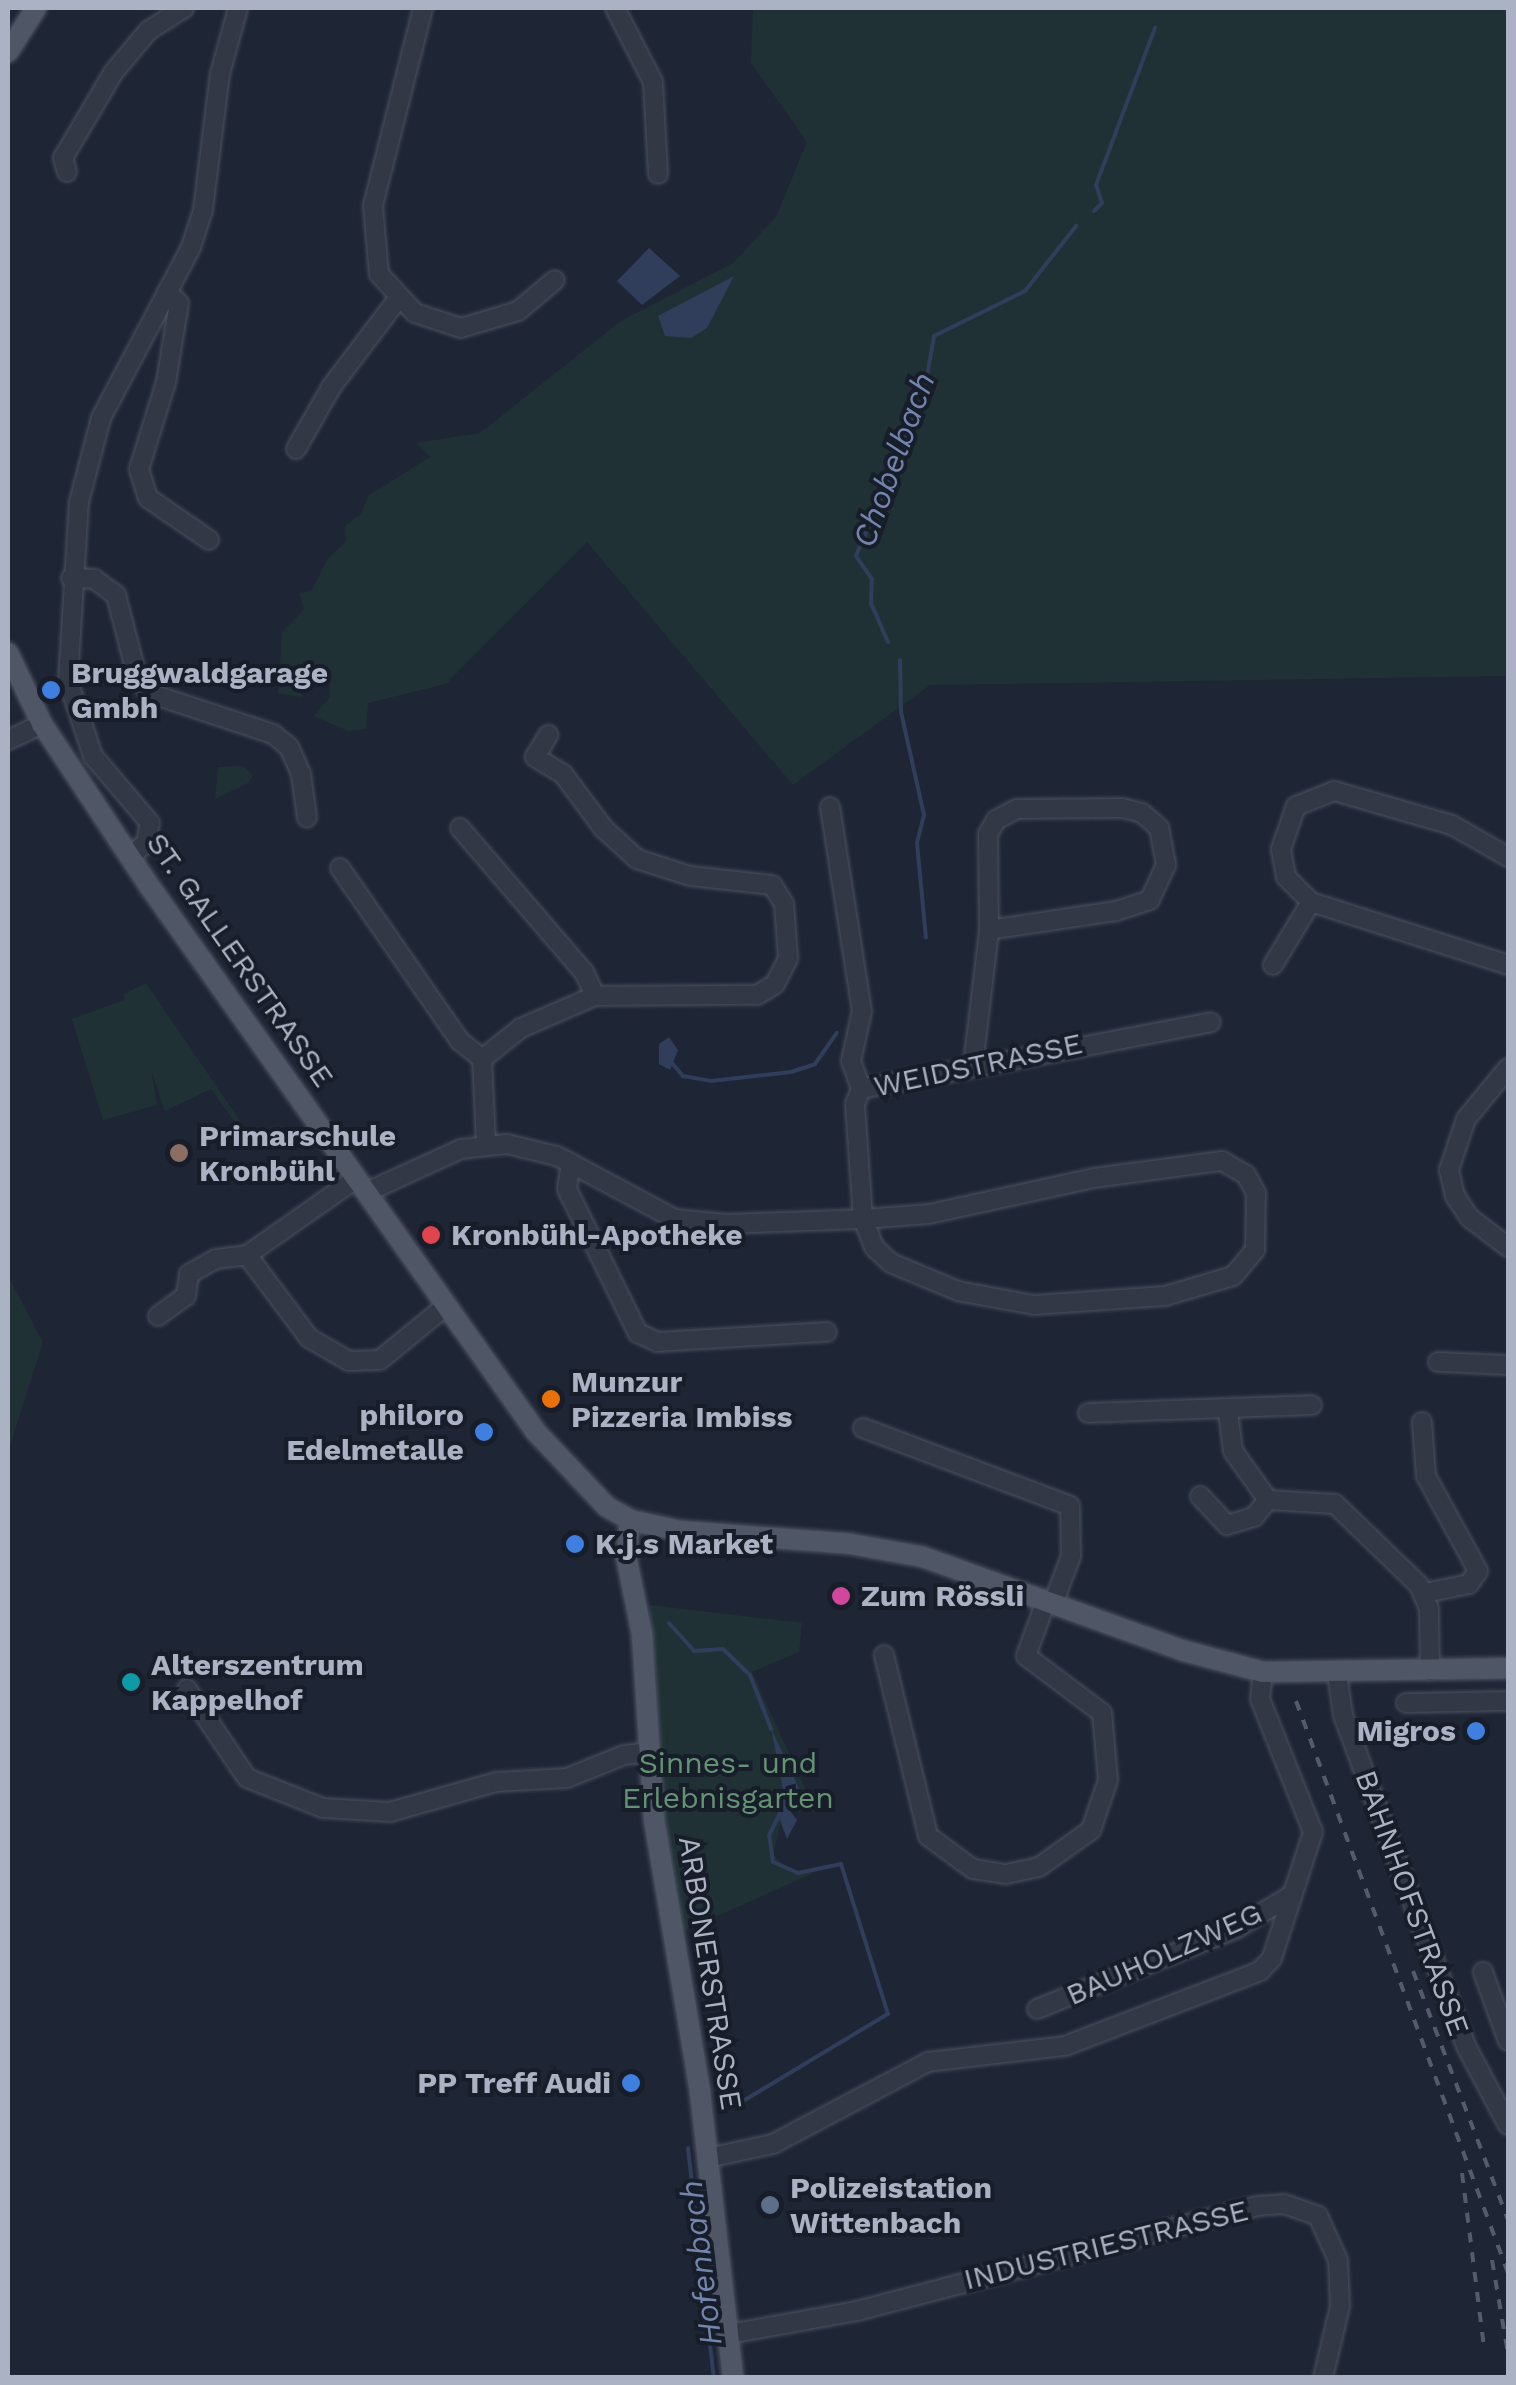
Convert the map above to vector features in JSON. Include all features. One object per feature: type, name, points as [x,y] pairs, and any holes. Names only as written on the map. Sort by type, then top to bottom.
[{"type":"main road","points":[[8,52],[30,16]]},
{"type":"main road","name":"ST. GALLERSTRASSE","points":[[8,654],[42,724],[130,856],[447,1306],[563,1467],[630,1520]]},
{"type":"main road","points":[[630,1520],[722,1536],[890,1549],[1264,1672],[1508,1668]]},
{"type":"main road","name":"ARBONERSTRASSE","points":[[630,1520],[626,1556],[640,1618],[660,1861],[708,2158],[733,2378]]},
{"type":"street","points":[[67,172],[63,158],[113,72],[148,31],[184,8]]},
{"type":"street","points":[[130,856],[146,843],[150,824],[100,767],[79,728],[68,680],[71,578],[89,452],[203,210],[218,87],[238,8]]},
{"type":"street","points":[[423,8],[372,206],[375,260],[396,300],[432,321],[476,326],[518,312],[555,280]]},
{"type":"street","points":[[615,8],[653,82],[658,174]]},
{"type":"street","points":[[167,292],[179,304],[166,382],[138,469],[148,498],[210,540]]},
{"type":"street","points":[[296,449],[332,386],[396,300]]},
{"type":"street","points":[[71,578],[94,578],[116,595],[137,676],[150,693],[273,734],[288,748],[301,774],[307,818]]},
{"type":"street","points":[[8,740],[42,724]]},
{"type":"street","points":[[482,1059],[540,1017],[595,996],[758,996],[785,970],[784,904],[772,885],[756,879],[690,876],[637,858],[604,829],[563,774],[535,756],[548,735]]},
{"type":"street","points":[[1508,856],[1406,809],[1323,792],[1295,807],[1282,836],[1286,877],[1311,902],[1508,964]]},
{"type":"street","points":[[830,807],[862,1011],[852,1061],[861,1089]]},
{"type":"street","points":[[973,1065],[990,930],[988,834],[1004,814],[1122,808],[1142,813],[1159,828],[1166,865],[1150,900],[1116,911],[990,930]]},
{"type":"street","points":[[460,828],[584,972],[595,996]]},
{"type":"street","points":[[340,868],[460,1041],[482,1059],[486,1143]]},
{"type":"street","points":[[1273,965],[1311,902]]},
{"type":"street","name":"WEIDSTRASSE","points":[[863,1218],[854,1104],[861,1089],[1211,1022]]},
{"type":"street","points":[[1502,1074],[1466,1118],[1450,1170],[1454,1196],[1470,1218],[1508,1247]]},
{"type":"street","points":[[158,1316],[186,1296],[189,1274],[216,1259],[247,1255],[362,1185],[486,1143],[526,1146],[571,1163],[675,1219],[727,1224],[929,1214],[1094,1178],[1222,1161],[1238,1167],[1256,1193],[1259,1233],[1246,1266],[1217,1282],[1164,1296],[1034,1305],[922,1278],[882,1256],[863,1218]]},
{"type":"street","points":[[571,1163],[568,1189],[638,1333],[658,1342],[827,1332]]},
{"type":"street","points":[[247,1255],[316,1344],[349,1361],[380,1360],[447,1306]]},
{"type":"street","points":[[1438,1362],[1508,1365]]},
{"type":"street","points":[[1088,1413],[1312,1405]]},
{"type":"street","points":[[1228,1411],[1233,1451],[1268,1500]]},
{"type":"street","points":[[1422,1422],[1426,1476],[1478,1571],[1469,1584],[1425,1593]]},
{"type":"street","points":[[863,1428],[1070,1506],[1071,1556],[1026,1656],[1102,1713],[1108,1780],[1091,1830],[1039,1867],[1006,1874],[973,1869],[928,1836],[884,1655]]},
{"type":"street","points":[[1200,1496],[1226,1525],[1254,1517],[1268,1500]]},
{"type":"street","points":[[1268,1500],[1335,1504],[1425,1593],[1430,1672]]},
{"type":"street","points":[[708,2158],[773,2144],[928,2062],[1065,2046],[1260,1971],[1272,1958],[1290,1896],[1312,1849],[1313,1832],[1260,1698],[1264,1672]]},
{"type":"street","name":"BAHNHOFSTRASSE","points":[[1337,1673],[1343,1715],[1466,2048],[1508,2125]]},
{"type":"street","points":[[187,1689],[247,1778],[323,1808],[390,1812],[496,1782],[567,1778],[624,1754],[650,1752]]},
{"type":"street","points":[[1406,1704],[1508,1700]]},
{"type":"street","name":"BAUHOLZWEG","points":[[1038,2009],[1238,1928],[1290,1896]]},
{"type":"street","points":[[1482,1972],[1508,2040]]},
{"type":"street","name":"INDUSTRIESTRASSE","points":[[728,2334],[857,2311],[1256,2206],[1308,2208],[1327,2229],[1340,2271],[1340,2306],[1323,2378]]},
{"type":"green space","points":[[753,8],[1508,8],[1508,676],[930,685],[793,785],[587,542],[446,684],[368,703],[366,729],[348,731],[314,716],[330,697],[329,681],[303,681],[301,697],[278,693],[282,632],[304,610],[300,593],[311,591],[329,557],[346,542],[345,526],[361,514],[368,496],[430,457],[416,443],[480,433],[621,321],[733,263],[776,217],[807,142],[751,63]]},
{"type":"green space","points":[[243,766],[253,775],[248,783],[215,799],[218,767]]},
{"type":"green space","points":[[146,983],[245,1128],[241,1131],[211,1089],[165,1111],[151,1069],[157,1105],[103,1120],[72,1019],[125,1000],[124,994]]},
{"type":"green space","points":[[8,1276],[43,1342],[8,1452]]},
{"type":"green space","name":"Sinnes- und Erlebnisgarten","points":[[649,1605],[802,1623],[799,1652],[752,1672],[816,1812],[794,1811],[782,1819],[773,1854],[788,1870],[814,1873],[679,1933],[668,1875]]},
{"type":"water","points":[[649,248],[680,276],[642,305],[617,281]]},
{"type":"water","points":[[734,276],[707,328],[691,338],[665,336],[658,316]]},
{"type":"water","points":[[669,1037],[678,1050],[670,1070],[659,1064],[659,1044]]},
{"type":"water","points":[[771,1728],[807,1806],[790,1811],[797,1820],[787,1839],[778,1815],[784,1794]]},
{"type":"waterway","name":"Chobelbach","points":[[1094,211],[1102,203],[1096,185],[1155,28]]},
{"type":"waterway","name":"Chobelbach","points":[[888,642],[871,603],[872,579],[856,556],[924,394],[934,336],[1025,291],[1076,226]]},
{"type":"waterway","name":"Chobelbach","points":[[900,660],[901,712],[924,815],[917,843],[926,938]]},
{"type":"waterway","name":"Chobelbach","points":[[672,1063],[683,1076],[711,1081],[791,1072],[815,1064],[837,1033]]},
{"type":"waterway","name":"Chobelbach","points":[[669,1623],[694,1651],[723,1649],[750,1675],[771,1729]]},
{"type":"waterway","name":"Chobelbach","points":[[733,2107],[888,2014],[841,1864],[798,1873],[773,1862],[769,1835],[780,1813]]},
{"type":"waterway","name":"Hofenbach","points":[[688,2148],[714,2378]]},
{"type":"railway","points":[[1296,1701],[1508,2273]]},
{"type":"railway","points":[[1413,1971],[1508,2220]]},
{"type":"railway","points":[[1462,2173],[1484,2348]]},
{"type":"railway","points":[[1492,2260],[1508,2354]]},
{"type":"place","name":"Bruggwaldgarage Gmbh","points":[[51,690]]},
{"type":"place","name":"Primarschule Kronbühl","points":[[179,1153]]},
{"type":"place","name":"Kronbühl-Apotheke","points":[[431,1235]]},
{"type":"place","name":"Munzur Pizzeria Imbiss","points":[[551,1399]]},
{"type":"place","name":"philoro Edelmetalle","points":[[484,1432]]},
{"type":"place","name":"K.j.s Market","points":[[575,1544]]},
{"type":"place","name":"Zum Rössli","points":[[841,1596]]},
{"type":"place","name":"Alterszentrum Kappelhof","points":[[131,1682]]},
{"type":"place","name":"Migros","points":[[1476,1731]]},
{"type":"place","name":"PP Treff Audi","points":[[631,2083]]},
{"type":"place","name":"Polizeistation Wittenbach","points":[[770,2205]]}]
